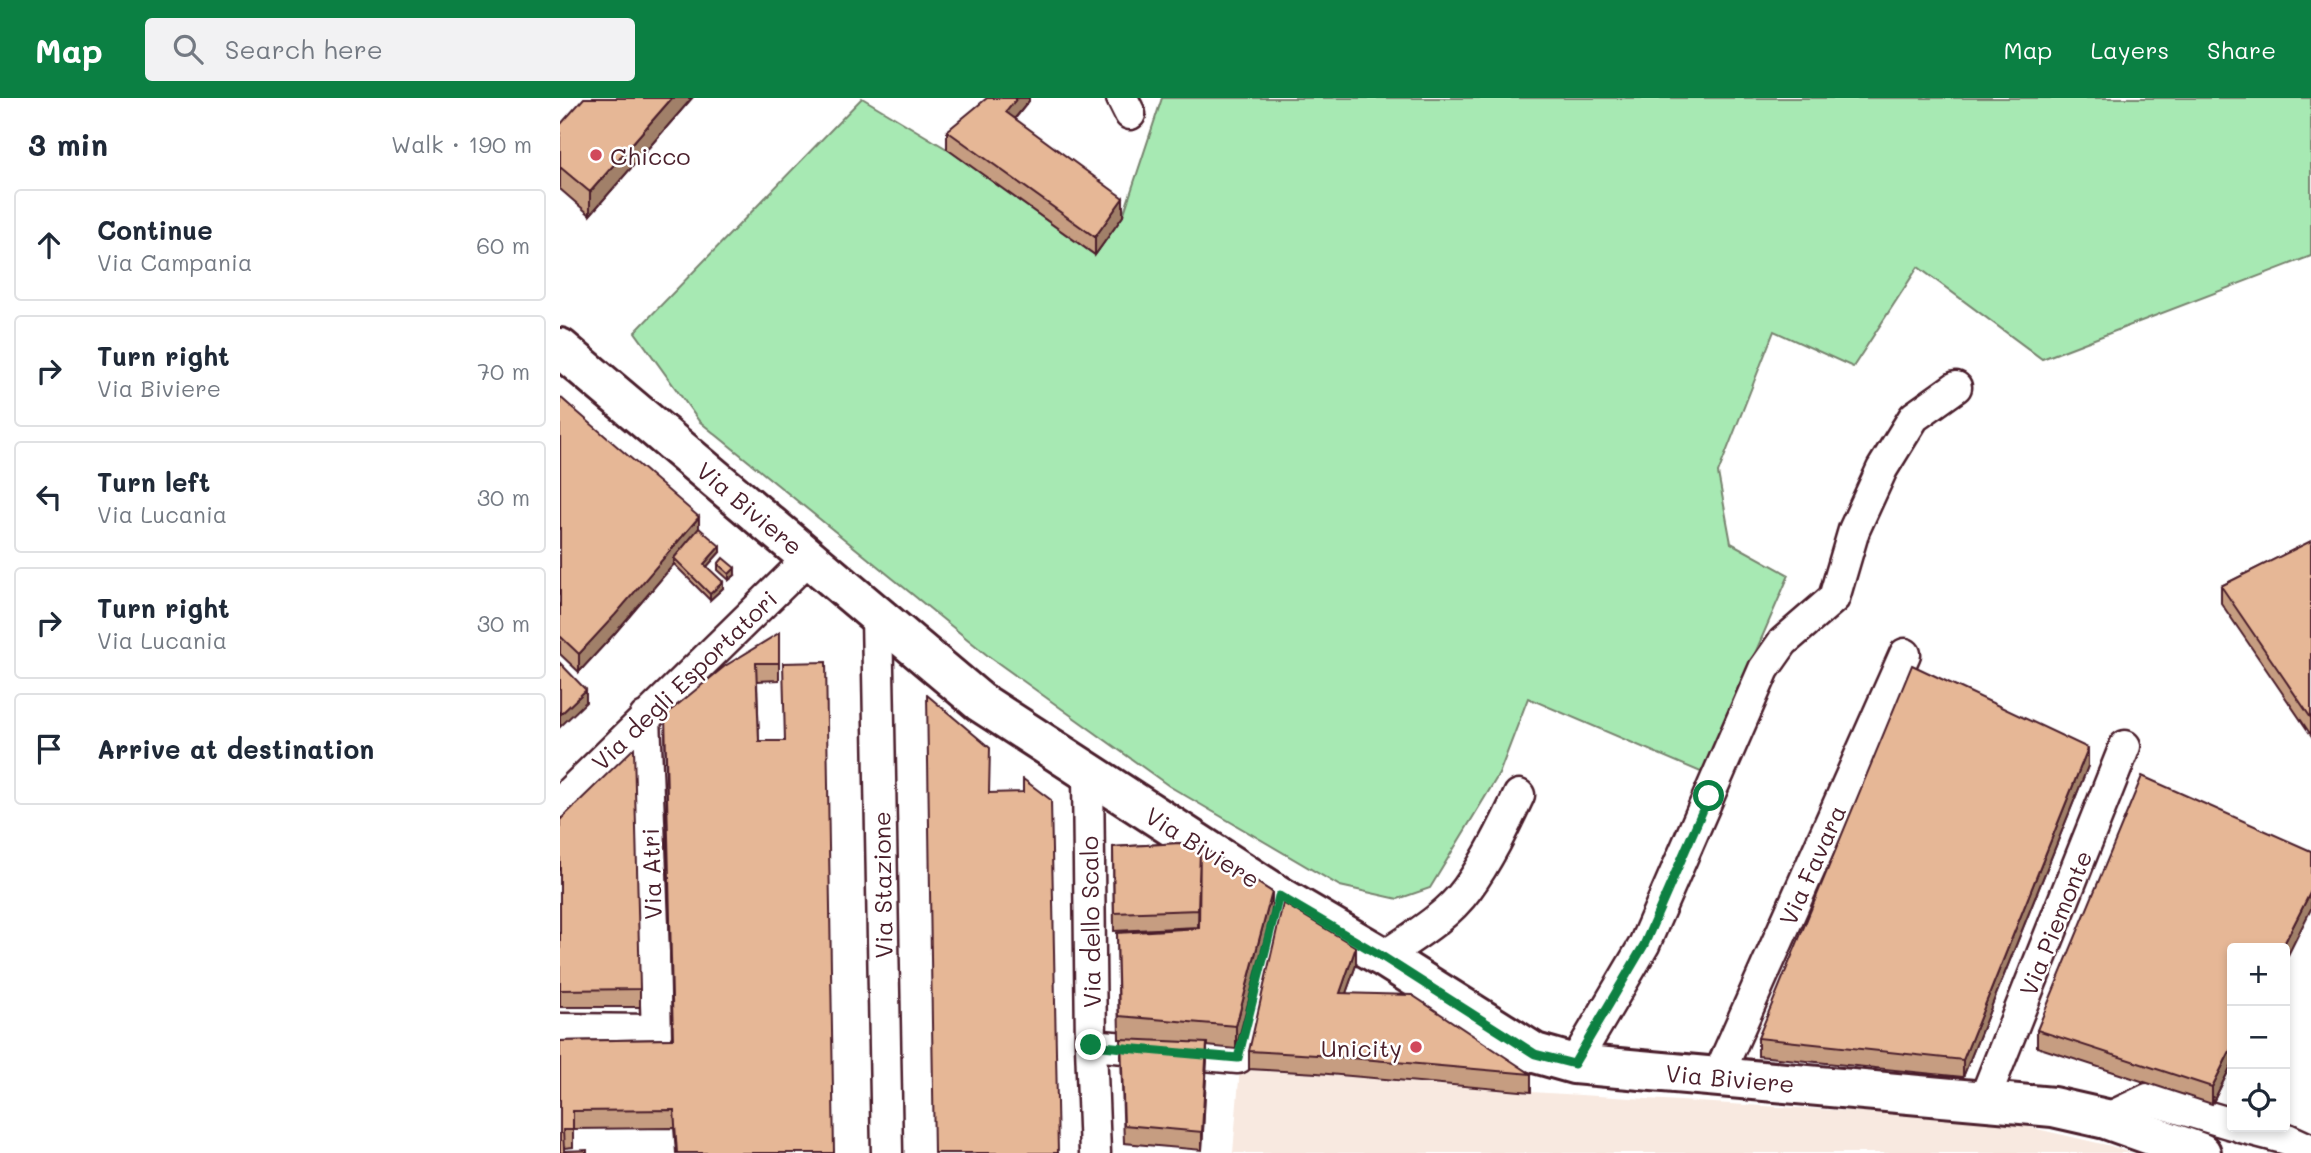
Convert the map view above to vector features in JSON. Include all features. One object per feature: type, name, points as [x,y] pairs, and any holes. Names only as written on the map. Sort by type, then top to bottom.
[{"type":"main road","name":"Via Biviere","points":[[560,348],[980,702],[1279,896],[1383,957],[1535,1054],[1574,1064],[2053,1107],[2106,1119],[2201,1153]]},
{"type":"street","points":[[1574,1064],[1644,945],[1764,669],[1783,642],[1834,598],[1854,530],[1882,469],[1914,417],[1956,387]]},
{"type":"street","name":"Via degli Esportatori","points":[[560,802],[809,558]]},
{"type":"street","name":"Via Stazione","points":[[877,617],[887,1153]]},
{"type":"street","name":"Via Favara","points":[[1718,1076],[1905,654]]},
{"type":"street","name":"Via Atri","points":[[560,1029],[657,1030],[645,717]]},
{"type":"street","name":"Via Piemonte","points":[[1984,1100],[2125,746]]},
{"type":"street","name":"Via dello Scalo","points":[[1088,774],[1104,942],[1091,1045],[1095,1153]]},
{"type":"street","points":[[1383,957],[1430,925],[1466,890],[1519,795]]},
{"type":"street","points":[[1091,1045],[1238,1058],[1279,896]]},
{"type":"street","points":[[2106,1119],[2148,1099],[2227,1123]]},
{"type":"street","points":[[2260,1132],[2287,1139],[2311,1150]]},
{"type":"shaded area","points":[[1240,1067],[1531,1092],[1998,1120],[2131,1153],[1233,1153]]},
{"type":"green space","points":[[862,98],[947,149],[1095,255],[1123,216],[1162,98],[2311,98],[2311,256],[2042,359],[1918,267],[1853,367],[1774,331],[1718,473],[1731,543],[1789,575],[1703,773],[1528,698],[1499,774],[1430,888],[1398,899],[1340,886],[1169,786],[987,655],[699,421],[635,332]]},
{"type":"building","points":[[584,98],[672,98],[590,192],[560,167],[560,125]]},
{"type":"building","points":[[987,98],[1017,98],[1006,112],[1123,198],[1095,237],[947,131]]},
{"type":"building","points":[[560,397],[699,517],[579,654],[560,636]]},
{"type":"building","points":[[699,528],[720,546],[704,564],[723,582],[710,594],[674,558]]},
{"type":"building","points":[[2311,541],[2311,718],[2221,586]]},
{"type":"building","points":[[723,558],[735,568],[729,574],[718,564]]},
{"type":"building","points":[[779,633],[779,663],[756,663],[759,741],[785,741],[783,663],[826,662],[834,1153],[677,1153],[674,1110],[573,1111],[573,1130],[563,1130],[564,1151],[587,1150],[587,1153],[560,1153],[560,1041],[673,1039],[665,715],[725,666]]},
{"type":"building","points":[[560,663],[586,690],[560,715]]},
{"type":"building","points":[[1912,665],[2088,748],[1963,1060],[1758,1038]]},
{"type":"building","points":[[927,695],[990,748],[989,793],[1023,792],[1023,779],[1051,800],[1058,1153],[934,1153]]},
{"type":"building","points":[[634,748],[640,989],[560,990],[560,820]]},
{"type":"building","points":[[2142,776],[2311,851],[2311,891],[2285,943],[2227,943],[2227,1057],[2212,1087],[2037,1030]]},
{"type":"building","points":[[1180,843],[1200,851],[1198,910],[1114,913],[1113,847]]},
{"type":"building","points":[[1200,846],[1272,892],[1236,1026],[1119,1016],[1117,933],[1199,928]]},
{"type":"building","points":[[1283,903],[1356,947],[1340,993],[1412,995],[1531,1074],[1249,1051]]},
{"type":"building","points":[[1121,1039],[1207,1043],[1202,1132],[1124,1125]]},
{"type":"place","name":"Chicco","points":[[596,155]]},
{"type":"place","name":"Unicity","points":[[1416,1047]]},
{"type":"route","points":[[1091,1045],[1238,1058],[1279,896],[1383,957],[1535,1054],[1574,1064],[1644,945],[1709,796]]}]
